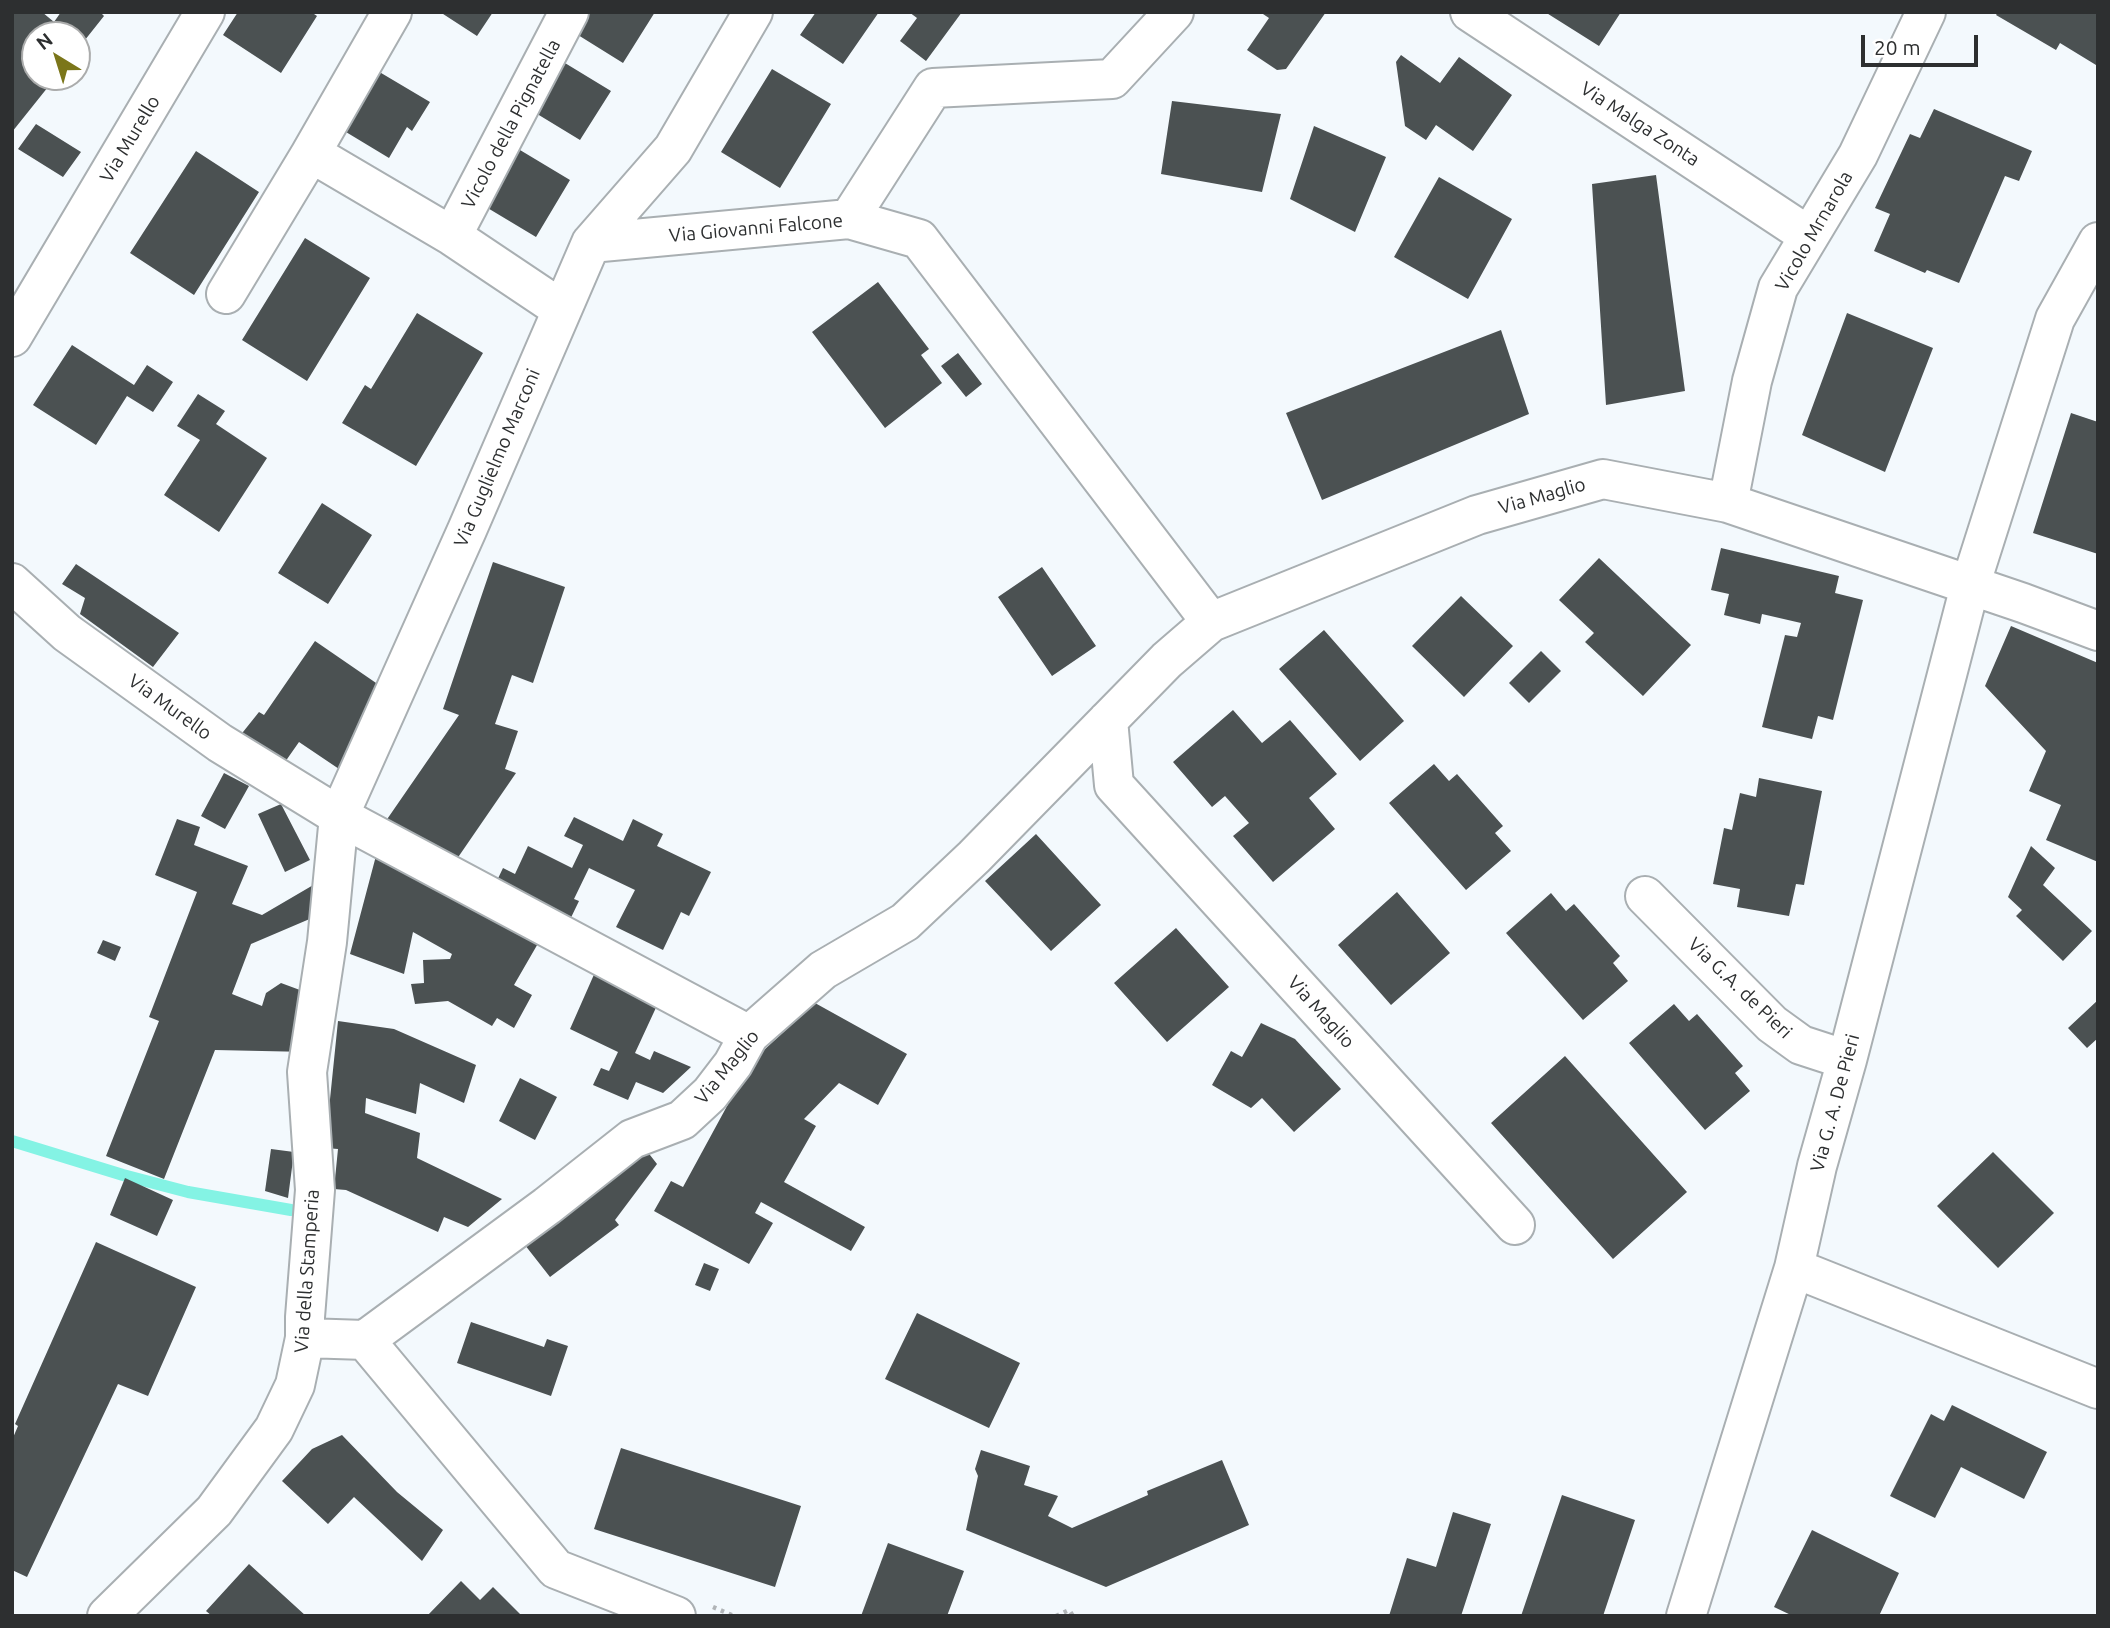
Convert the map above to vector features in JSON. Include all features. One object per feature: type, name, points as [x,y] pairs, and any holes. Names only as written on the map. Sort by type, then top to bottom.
[{"type":"street","name":"Via Murello","points":[[12,337],[205,12]]},
{"type":"street","points":[[226,294],[392,12]]},
{"type":"street","name":"Vicolo della Pignatella","points":[[452,236],[569,12]]},
{"type":"street","name":"Via Guglielmo Marconi","points":[[327,942],[339,816],[591,243],[673,149],[753,12]]},
{"type":"street","points":[[849,219],[933,88],[1112,79],[1174,12]]},
{"type":"street","name":"Via Malga Zonta","points":[[1470,12],[1809,236]]},
{"type":"street","name":"Vicolo Mrnarola","points":[[1728,503],[1752,381],[1778,288],[1858,155],[1926,12]]},
{"type":"street","points":[[311,153],[452,236],[561,309]]},
{"type":"street","name":"Via Giovanni Falcone","points":[[591,243],[849,219],[919,239],[1210,622]]},
{"type":"street","name":"Via G. A. De Pieri","points":[[1686,1616],[1794,1268],[1817,1166],[1970,586],[2054,319],[2098,242]]},
{"type":"street","name":"Via Maglio","points":[[365,1340],[547,1206],[632,1139],[682,1120],[710,1094],[733,1064],[749,1035],[823,970],[905,922],[974,857],[1167,660],[1210,622],[1477,514],[1603,479],[1728,503],[2098,631]]},
{"type":"street","name":"Via Murello","points":[[12,583],[67,633],[220,743],[339,816],[749,1035]]},
{"type":"street","name":"Via Maglio","points":[[1108,720],[1114,785],[1514,1225]]},
{"type":"street","name":"Via G.A. de Pieri","points":[[1645,896],[1772,1024],[1801,1045],[1847,1060]]},
{"type":"street","name":"Via della Stamperia","points":[[107,1616],[214,1511],[274,1429],[295,1385],[305,1338],[304,1317],[315,1190],[307,1072],[327,942]]},
{"type":"street","points":[[1794,1268],[2098,1389]]},
{"type":"street","points":[[305,1338],[365,1340],[556,1569],[676,1616]]},
{"type":"path","points":[[1056,1616],[1069,1610],[1073,1616]]},
{"type":"building","points":[[12,12],[42,12],[53,21],[21,21],[21,91],[45,91],[12,132]]},
{"type":"building","points":[[61,12],[100,12],[104,16],[91,32],[91,21],[55,21]]},
{"type":"building","points":[[238,12],[311,12],[317,16],[281,73],[223,35]]},
{"type":"building","points":[[440,12],[493,12],[477,36]]},
{"type":"building","points":[[581,12],[655,12],[623,63],[570,30]]},
{"type":"building","points":[[816,12],[879,12],[843,64],[800,35]]},
{"type":"building","points":[[909,12],[962,12],[926,61],[900,41],[917,18]]},
{"type":"building","points":[[1260,12],[1326,12],[1286,69],[1277,70],[1247,50],[1269,18]]},
{"type":"building","points":[[1545,12],[1621,12],[1599,46]]},
{"type":"building","points":[[1998,12],[2098,12],[2098,62],[2096,65],[2060,43],[2056,50],[1996,15]]},
{"type":"building","points":[[1401,55],[1440,83],[1459,57],[1512,95],[1473,151],[1436,125],[1426,140],[1405,126],[1396,62]]},
{"type":"building","points":[[560,60],[611,91],[580,140],[529,109]]},
{"type":"building","points":[[371,67],[430,102],[412,131],[407,127],[389,158],[336,126]]},
{"type":"building","points":[[772,69],[831,104],[780,188],[721,152]]},
{"type":"building","points":[[1172,101],[1281,114],[1262,192],[1161,174]]},
{"type":"building","points":[[1934,109],[2032,151],[2019,181],[2005,176],[1959,283],[1927,270],[1925,273],[1874,251],[1890,214],[1875,208],[1910,134],[1920,138]]},
{"type":"building","points":[[36,124],[81,152],[63,177],[18,149]]},
{"type":"building","points":[[1314,126],[1386,157],[1355,232],[1290,199]]},
{"type":"building","points":[[520,150],[570,180],[536,237],[486,207]]},
{"type":"building","points":[[196,151],[259,192],[194,295],[130,253]]},
{"type":"building","points":[[1656,175],[1685,391],[1606,405],[1592,184]]},
{"type":"building","points":[[1439,177],[1512,219],[1468,299],[1394,257]]},
{"type":"building","points":[[305,238],[370,278],[307,381],[242,340]]},
{"type":"building","points":[[878,282],[929,349],[921,355],[942,383],[885,428],[812,332]]},
{"type":"building","points":[[417,313],[483,353],[416,466],[342,423],[365,385],[371,389]]},
{"type":"building","points":[[1847,313],[1933,348],[1885,472],[1802,435]]},
{"type":"building","points":[[1501,330],[1529,414],[1322,500],[1286,413]]},
{"type":"building","points":[[72,345],[134,385],[147,365],[173,382],[153,412],[127,396],[96,445],[33,405]]},
{"type":"building","points":[[958,353],[982,384],[966,397],[941,366]]},
{"type":"building","points":[[198,394],[225,411],[216,424],[267,458],[219,532],[164,495],[200,440],[177,426]]},
{"type":"building","points":[[2071,413],[2098,422],[2098,554],[2033,533]]},
{"type":"building","points":[[322,503],[372,535],[328,604],[278,573]]},
{"type":"building","points":[[1721,548],[1839,576],[1835,593],[1863,600],[1833,720],[1818,716],[1812,739],[1762,727],[1785,635],[1797,637],[1801,623],[1762,614],[1760,624],[1724,615],[1729,594],[1711,590]]},
{"type":"building","points":[[1599,558],[1691,645],[1643,696],[1585,642],[1594,633],[1559,600]]},
{"type":"building","points":[[493,562],[565,587],[533,683],[512,675],[495,724],[518,731],[505,769],[516,773],[450,869],[381,828],[459,715],[443,709]]},
{"type":"building","points":[[76,564],[179,633],[153,667],[80,614],[85,598],[62,584]]},
{"type":"building","points":[[1042,567],[1096,646],[1052,676],[998,597]]},
{"type":"building","points":[[1461,596],[1513,646],[1464,697],[1412,646]]},
{"type":"building","points":[[2011,626],[2098,663],[2098,862],[2046,840],[2061,805],[2029,791],[2046,751],[1985,686]]},
{"type":"building","points":[[1324,630],[1404,721],[1360,761],[1279,669]]},
{"type":"building","points":[[315,641],[379,685],[342,771],[299,742],[278,772],[235,742],[259,712],[264,715]]},
{"type":"building","points":[[1541,651],[1561,671],[1529,703],[1509,683]]},
{"type":"building","points":[[1233,710],[1262,743],[1290,720],[1337,774],[1309,798],[1335,829],[1273,882],[1233,836],[1249,823],[1225,796],[1212,807],[1173,762]]},
{"type":"building","points":[[1434,764],[1449,781],[1457,774],[1503,826],[1495,833],[1511,851],[1466,890],[1389,803]]},
{"type":"building","points":[[224,773],[249,786],[225,829],[201,816]]},
{"type":"building","points":[[1759,778],[1822,791],[1804,885],[1796,884],[1789,916],[1737,907],[1740,889],[1713,884],[1724,828],[1732,830],[1740,793],[1756,797]]},
{"type":"building","points":[[281,804],[310,860],[285,872],[258,814]]},
{"type":"building","points":[[574,817],[623,841],[633,819],[663,834],[657,846],[711,872],[689,916],[681,912],[663,950],[616,927],[635,890],[589,868],[574,899],[579,901],[565,930],[491,893],[503,868],[515,874],[528,846],[572,868],[583,845],[564,836]]},
{"type":"building","points":[[177,819],[200,827],[194,845],[248,866],[232,904],[262,915],[315,884],[319,915],[251,944],[232,994],[262,1006],[266,993],[281,983],[308,993],[309,1052],[215,1050],[164,1179],[106,1156],[159,1021],[149,1017],[197,892],[155,875]]},
{"type":"building","points":[[1036,834],[1101,905],[1051,951],[985,881]]},
{"type":"building","points":[[2031,846],[2055,868],[2043,885],[2092,931],[2063,961],[2016,916],[2022,910],[2008,897]]},
{"type":"building","points":[[377,852],[540,940],[514,985],[532,995],[514,1028],[497,1018],[492,1026],[448,1001],[415,1004],[411,984],[424,983],[423,960],[450,959],[452,954],[413,932],[404,974],[350,954]]},
{"type":"building","points":[[1397,892],[1450,953],[1391,1005],[1338,945]]},
{"type":"building","points":[[1551,893],[1566,911],[1574,904],[1620,956],[1613,963],[1628,981],[1583,1020],[1506,933]]},
{"type":"building","points":[[1176,928],[1229,987],[1167,1042],[1114,983]]},
{"type":"building","points":[[103,940],[121,947],[115,961],[97,953]]},
{"type":"building","points":[[596,970],[660,999],[635,1053],[650,1060],[654,1051],[691,1067],[663,1093],[636,1082],[628,1100],[593,1085],[601,1068],[609,1071],[618,1052],[570,1029]]},
{"type":"building","points":[[2098,1000],[2098,1038],[2087,1048],[2068,1028]]},
{"type":"building","points":[[815,1003],[907,1054],[878,1105],[839,1083],[804,1119],[816,1126],[784,1182],[865,1227],[851,1251],[761,1202],[755,1213],[773,1223],[749,1264],[654,1211],[671,1181],[683,1187],[751,1062]]},
{"type":"building","points":[[1674,1004],[1689,1021],[1697,1014],[1743,1066],[1735,1073],[1750,1091],[1705,1130],[1629,1043]]},
{"type":"building","points":[[338,1021],[394,1029],[476,1065],[464,1103],[420,1083],[416,1114],[366,1098],[365,1113],[420,1133],[417,1158],[502,1199],[468,1227],[444,1217],[438,1232],[346,1190],[334,1189],[338,1149],[325,1148]]},
{"type":"building","points":[[1261,1023],[1295,1039],[1341,1089],[1294,1132],[1262,1098],[1251,1108],[1212,1085],[1231,1051],[1242,1057]]},
{"type":"building","points":[[1565,1056],[1687,1192],[1613,1259],[1491,1123]]},
{"type":"building","points":[[520,1078],[557,1097],[535,1140],[499,1121]]},
{"type":"building","points":[[643,1146],[657,1164],[615,1220],[619,1225],[550,1277],[521,1240]]},
{"type":"building","points":[[271,1149],[294,1152],[288,1198],[265,1191]]},
{"type":"building","points":[[1993,1152],[2054,1213],[1998,1268],[1937,1206]]},
{"type":"building","points":[[125,1178],[173,1200],[157,1236],[110,1215]]},
{"type":"building","points":[[96,1242],[196,1287],[148,1396],[118,1384],[27,1577],[12,1570],[12,1440],[18,1426],[15,1424]]},
{"type":"building","points":[[704,1263],[719,1269],[710,1291],[695,1285]]},
{"type":"building","points":[[917,1313],[1020,1363],[989,1428],[885,1379]]},
{"type":"building","points":[[471,1322],[544,1347],[547,1339],[568,1346],[551,1396],[457,1363]]},
{"type":"building","points":[[1952,1405],[2047,1452],[2024,1499],[1961,1467],[1935,1518],[1890,1496],[1931,1414],[1944,1421]]},
{"type":"building","points":[[342,1435],[397,1492],[443,1530],[422,1561],[354,1497],[328,1524],[282,1481],[312,1449]]},
{"type":"building","points":[[621,1448],[801,1506],[775,1587],[594,1529]]},
{"type":"building","points":[[981,1450],[1030,1466],[1024,1485],[1058,1496],[1048,1516],[1072,1528],[1148,1495],[1147,1491],[1222,1460],[1249,1525],[1106,1587],[966,1530],[978,1476],[975,1469]]},
{"type":"building","points":[[1562,1495],[1635,1520],[1603,1616],[1521,1616]]},
{"type":"building","points":[[1453,1512],[1491,1524],[1461,1616],[1389,1616],[1407,1558],[1436,1567]]},
{"type":"building","points":[[1812,1530],[1899,1573],[1879,1616],[1793,1616],[1774,1607]]},
{"type":"building","points":[[888,1543],[964,1571],[947,1616],[861,1616]]},
{"type":"building","points":[[249,1564],[306,1616],[212,1616],[206,1611]]},
{"type":"building","points":[[461,1581],[480,1600],[493,1587],[522,1616],[427,1616]]},
{"type":"waterway","points":[[12,1141],[188,1192],[291,1210]]}]
